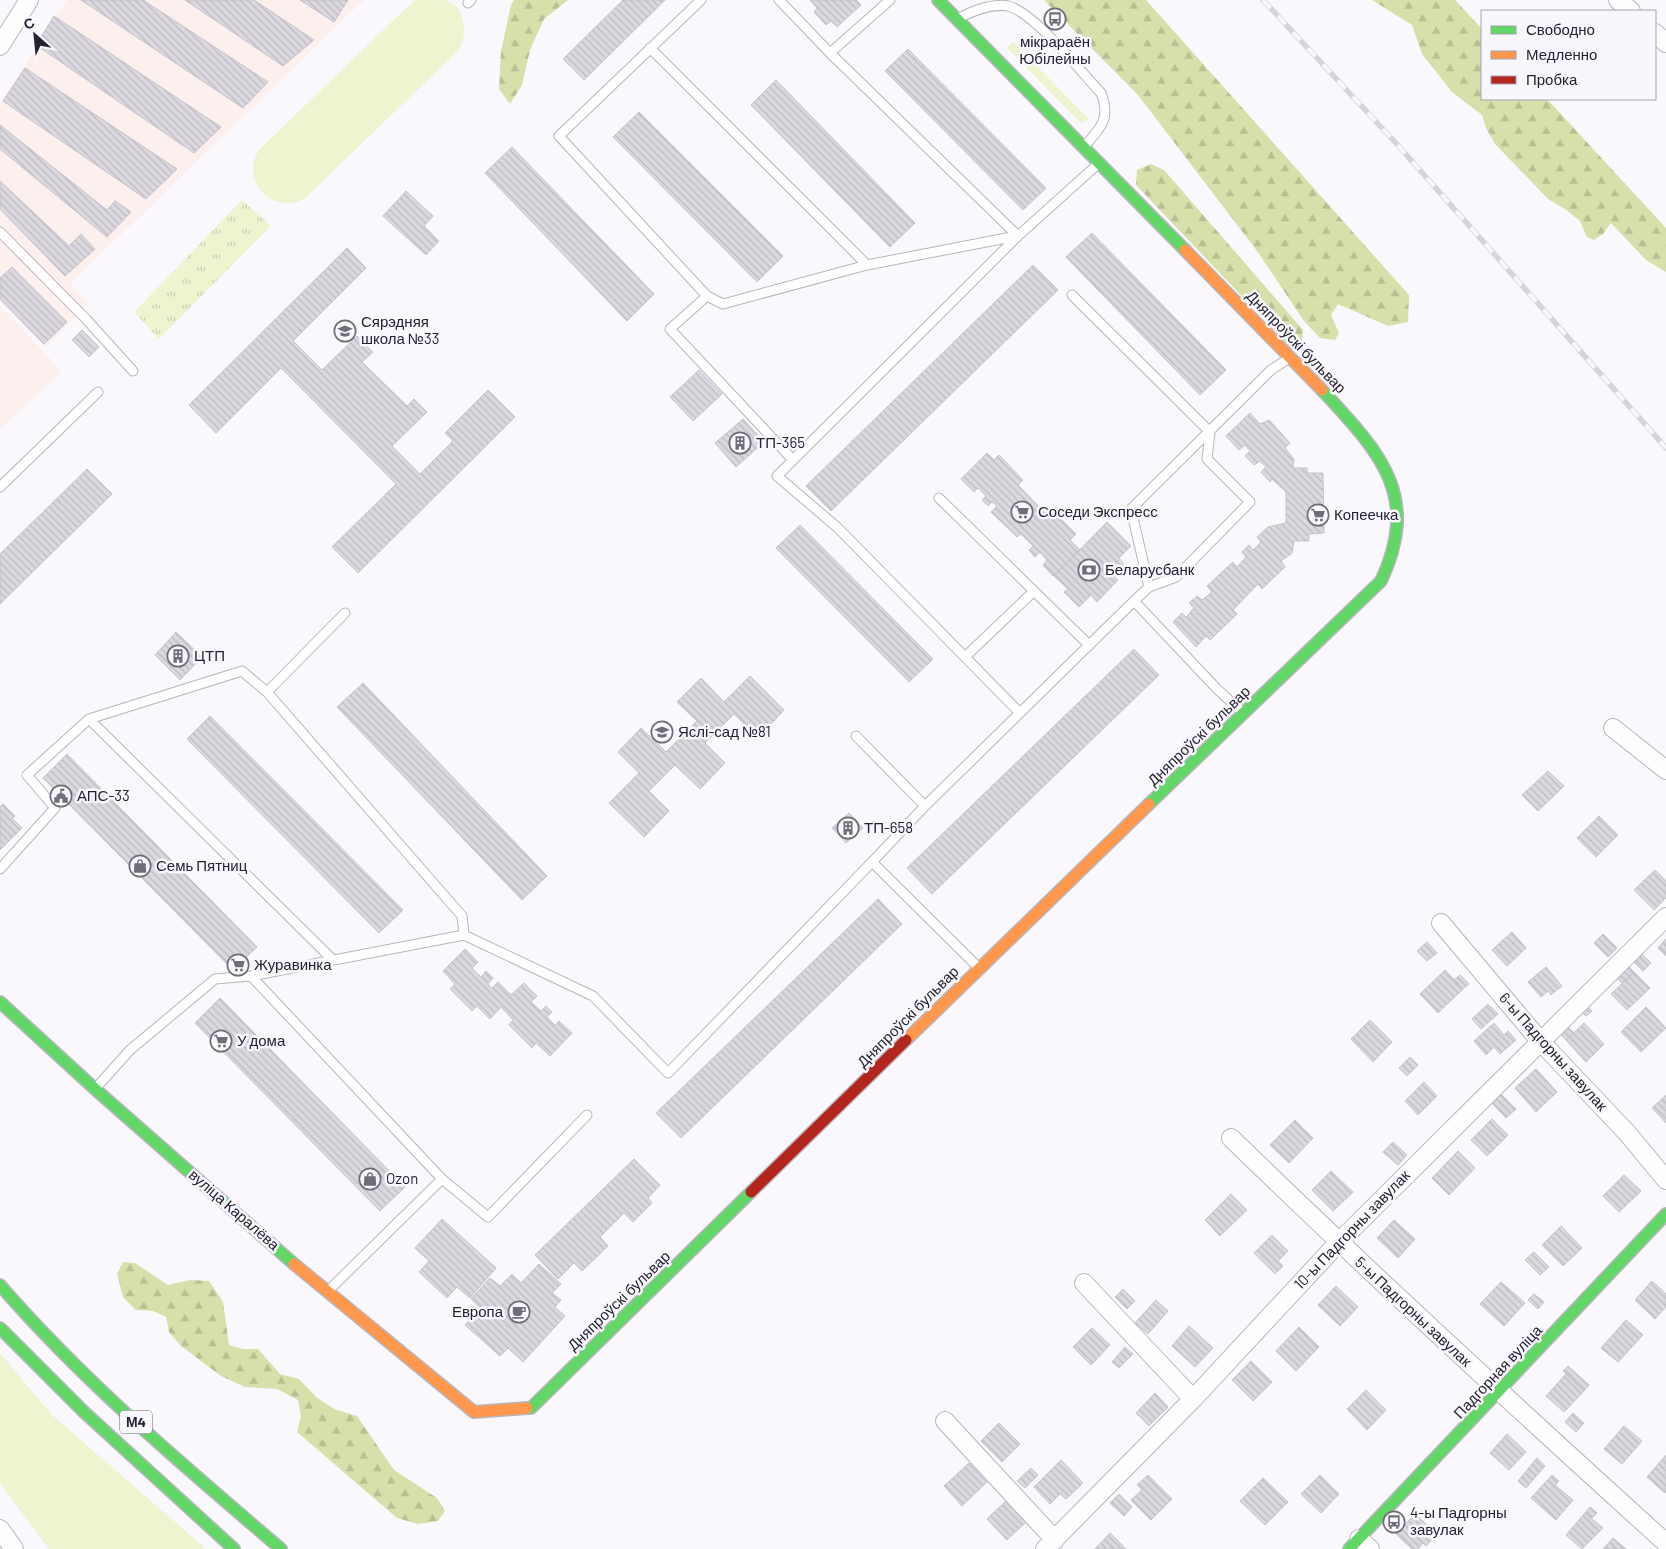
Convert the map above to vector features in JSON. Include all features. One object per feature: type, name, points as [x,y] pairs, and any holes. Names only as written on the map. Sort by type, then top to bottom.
[{"type":"street","points":[[0,46],[29,0]]},
{"type":"street","name":"Дняпроўскі бульвар","points":[[474,1412],[531,1408],[979,968],[1381,581],[1391,560],[1398,523],[1390,476],[1367,439],[1291,357],[938,0]]},
{"type":"street","points":[[1618,0],[1630,10]]},
{"type":"street","points":[[1656,34],[1666,43]]},
{"type":"street","points":[[1613,728],[1666,770]]},
{"type":"street","name":"10-ы Падгорны завулак","points":[[1050,1544],[1193,1399],[1338,1243],[1666,917]]},
{"type":"street","name":"6-ы Падгорны завулак","points":[[1441,923],[1541,1042],[1628,1134],[1666,1180]]},
{"type":"street","name":"вуліца Каралёва","points":[[0,1002],[95,1089],[327,1293],[474,1412]]},
{"type":"street","name":"5-ы Падгорны завулак","points":[[1231,1138],[1338,1243],[1499,1393],[1666,1543]]},
{"type":"street","name":"Падгорная вуліца","points":[[1359,1546],[1666,1214]]},
{"type":"street","points":[[1084,1283],[1193,1399]]},
{"type":"street","name":"М4","points":[[0,1285],[96,1388],[281,1549]]},
{"type":"street","name":"М4","points":[[0,1328],[84,1412],[234,1549]]},
{"type":"street","points":[[946,1421],[1050,1544]]},
{"type":"street","points":[[0,1529],[14,1549]]},
{"type":"lane","points":[[701,0],[559,136],[707,296],[723,304],[867,265],[1018,236]]},
{"type":"lane","points":[[778,0],[830,54],[1018,236]]},
{"type":"lane","points":[[830,54],[890,0]]},
{"type":"lane","points":[[956,19],[975,11],[995,6],[1008,6],[1027,14],[1100,93],[1106,108],[1105,120],[1084,147]]},
{"type":"lane","points":[[650,48],[867,265]]},
{"type":"lane","points":[[1020,713],[838,528],[777,476],[1018,236],[1100,163]]},
{"type":"lane","points":[[0,232],[86,319],[133,371]]},
{"type":"lane","points":[[1072,295],[1210,432]]},
{"type":"lane","points":[[707,296],[670,329],[793,460]]},
{"type":"lane","points":[[1149,587],[1131,509],[1271,370],[1291,357]]},
{"type":"lane","points":[[0,487],[98,392]]},
{"type":"lane","points":[[95,1089],[130,1050],[215,978],[251,976],[464,935],[593,996],[668,1074],[925,806],[1134,601],[1149,587],[1176,578],[1250,502],[1207,459],[1210,432]]},
{"type":"lane","points":[[939,498],[1089,645]]},
{"type":"lane","points":[[966,656],[1034,591]]},
{"type":"lane","points":[[1134,601],[1217,689],[1244,713]]},
{"type":"lane","points":[[267,692],[345,613]]},
{"type":"lane","points":[[0,869],[55,808],[27,775],[89,719],[242,670],[267,692],[462,916],[464,935]]},
{"type":"lane","points":[[89,719],[333,960]]},
{"type":"lane","points":[[856,736],[925,806]]},
{"type":"lane","points":[[872,862],[979,968]]},
{"type":"lane","points":[[251,976],[442,1179],[488,1217],[587,1115]]},
{"type":"lane","points":[[327,1293],[442,1179]]},
{"type":"shaded area","points":[[67,0],[364,0],[70,284],[88,304],[45,348],[0,301],[0,104]]},
{"type":"shaded area","points":[[0,306],[62,371],[0,430]]},
{"type":"green space","points":[[416,0],[444,0],[457,7],[461,14],[464,29],[464,36],[459,50],[304,199],[292,203],[270,199],[256,183],[253,173],[254,162],[259,150]]},
{"type":"green space","points":[[514,0],[568,0],[544,19],[530,50],[522,85],[510,104],[499,89],[501,51],[511,5]]},
{"type":"green space","points":[[1044,0],[1146,0],[1409,295],[1408,322],[1388,326],[1338,304],[1331,315],[1339,333],[1335,340],[1320,338],[1304,321],[1257,251],[1138,95]]},
{"type":"green space","points":[[1372,0],[1455,0],[1481,28],[1481,100],[1548,100],[1666,228],[1666,272],[1646,260],[1611,223],[1603,234],[1594,240],[1587,237],[1580,221],[1548,199],[1495,144],[1486,128],[1482,115],[1452,92],[1422,54],[1412,25]]},
{"type":"green space","points":[[1013,42],[1089,119],[1081,123],[1007,48]]},
{"type":"green space","points":[[1151,164],[1164,170],[1303,330],[1302,342],[1291,348],[1136,185],[1137,170]]},
{"type":"green space","points":[[242,200],[271,226],[159,339],[134,312]]},
{"type":"green space","points":[[123,1262],[135,1263],[168,1285],[190,1280],[209,1281],[223,1302],[229,1345],[243,1349],[258,1349],[280,1374],[299,1379],[316,1397],[334,1409],[357,1416],[394,1470],[437,1498],[445,1511],[438,1521],[418,1524],[397,1518],[297,1432],[301,1416],[298,1400],[277,1389],[245,1387],[221,1376],[181,1346],[169,1332],[166,1317],[153,1311],[136,1310],[123,1297],[117,1274]]},
{"type":"green space","points":[[0,1353],[51,1414],[206,1549],[49,1549],[0,1483]]},
{"type":"building","points":[[81,0],[143,0],[268,82],[243,108]]},
{"type":"building","points":[[185,0],[254,0],[314,40],[283,66]]},
{"type":"building","points":[[300,0],[348,0],[334,22]]},
{"type":"building","points":[[623,0],[665,0],[584,80],[563,59]]},
{"type":"building","points":[[810,0],[856,0],[861,5],[837,27],[831,21],[826,25],[814,12],[817,8]]},
{"type":"building","points":[[54,16],[221,127],[194,153],[36,45]]},
{"type":"building","points":[[908,49],[1046,188],[1023,210],[885,71]]},
{"type":"building","points":[[25,68],[177,169],[146,199],[3,101]]},
{"type":"building","points":[[776,80],[915,223],[890,247],[751,105]]},
{"type":"building","points":[[639,112],[783,256],[757,282],[613,137]]},
{"type":"building","points":[[0,125],[107,210],[115,201],[131,212],[107,237],[0,149]]},
{"type":"building","points":[[512,147],[654,294],[627,321],[485,173]]},
{"type":"building","points":[[0,181],[69,246],[81,234],[95,249],[65,276],[0,209]]},
{"type":"building","points":[[406,191],[433,216],[424,226],[439,241],[426,255],[383,216]]},
{"type":"building","points":[[1092,233],[1226,370],[1200,395],[1066,257]]},
{"type":"building","points":[[347,248],[366,268],[293,341],[322,370],[357,336],[373,352],[362,362],[407,406],[414,399],[427,412],[392,446],[420,474],[453,441],[445,433],[488,390],[515,417],[358,573],[332,547],[396,484],[281,368],[216,433],[189,405]]},
{"type":"building","points":[[1033,265],[1058,290],[831,511],[806,486]]},
{"type":"building","points":[[12,267],[67,322],[44,344],[0,299],[0,278]]},
{"type":"building","points":[[82,330],[99,347],[89,357],[72,340]]},
{"type":"building","points":[[699,370],[722,394],[693,421],[670,397]]},
{"type":"building","points":[[1250,413],[1260,424],[1269,420],[1290,443],[1285,448],[1294,459],[1293,468],[1307,468],[1307,473],[1323,473],[1324,533],[1309,534],[1309,541],[1294,541],[1292,553],[1281,561],[1285,567],[1262,589],[1258,584],[1233,610],[1237,614],[1210,640],[1206,636],[1196,647],[1173,622],[1182,613],[1186,617],[1194,608],[1189,603],[1197,596],[1202,600],[1212,592],[1207,586],[1233,562],[1237,567],[1246,557],[1242,552],[1249,545],[1253,550],[1261,542],[1257,537],[1268,527],[1286,523],[1286,492],[1272,479],[1270,482],[1261,472],[1266,467],[1260,461],[1254,465],[1245,456],[1250,451],[1245,445],[1239,450],[1226,436]]},
{"type":"building","name":"ТП-365","points":[[743,419],[764,442],[736,467],[715,443]]},
{"type":"building","points":[[987,453],[994,460],[999,455],[1023,480],[1018,485],[1046,514],[1051,509],[1076,534],[1070,540],[1080,550],[1053,576],[1043,565],[1047,560],[1040,552],[1035,557],[1029,550],[1033,546],[1021,534],[1017,537],[991,512],[997,506],[992,502],[988,506],[982,500],[986,496],[978,488],[974,492],[961,479]]},
{"type":"building","points":[[87,469],[112,494],[0,604],[0,554]]},
{"type":"building","name":"Беларусбанк","points":[[1107,522],[1131,546],[1119,558],[1124,564],[1113,575],[1118,580],[1097,602],[1091,595],[1079,607],[1064,592],[1068,589],[1054,576]]},
{"type":"building","points":[[800,525],[933,659],[909,682],[776,548]]},
{"type":"building","name":"ЦТП","points":[[176,632],[202,657],[180,680],[155,655]]},
{"type":"building","points":[[1134,649],[1159,675],[932,894],[907,868]]},
{"type":"building","points":[[750,676],[784,710],[758,738],[734,714],[705,743],[725,763],[700,789],[675,765],[649,791],[669,811],[644,837],[609,803],[639,773],[618,752],[641,728],[666,752],[697,721],[677,702],[701,678],[724,702]]},
{"type":"building","points":[[363,683],[547,876],[522,900],[337,707]]},
{"type":"building","points":[[210,716],[403,910],[379,933],[187,739]]},
{"type":"building","points":[[67,754],[257,947],[233,970],[43,778]]},
{"type":"building","points":[[1548,771],[1564,786],[1538,811],[1522,795]]},
{"type":"building","points":[[3,804],[15,816],[12,818],[22,828],[0,850],[0,807]]},
{"type":"building","name":"ТП-658","points":[[849,813],[863,828],[846,843],[832,828]]},
{"type":"building","points":[[1599,816],[1618,835],[1596,857],[1577,838]]},
{"type":"building","points":[[1655,870],[1666,881],[1666,898],[1654,910],[1634,890]]},
{"type":"building","points":[[878,899],[902,924],[681,1138],[656,1113]]},
{"type":"building","points":[[1512,932],[1526,948],[1507,966],[1492,950]]},
{"type":"building","points":[[1603,934],[1617,948],[1608,957],[1594,943]]},
{"type":"building","points":[[1666,939],[1666,956],[1658,948]]},
{"type":"building","points":[[1427,942],[1437,953],[1427,961],[1417,951]]},
{"type":"building","points":[[465,949],[478,962],[472,968],[481,977],[486,971],[493,978],[488,984],[492,988],[498,982],[511,995],[524,983],[537,996],[531,1002],[541,1011],[546,1006],[552,1012],[547,1017],[555,1025],[559,1021],[572,1033],[550,1056],[536,1043],[532,1048],[509,1025],[513,1020],[501,1007],[490,1019],[477,1006],[472,1011],[450,989],[455,984],[443,971]]},
{"type":"building","points":[[1642,954],[1651,963],[1643,971],[1634,962]]},
{"type":"building","points":[[1628,966],[1634,972],[1622,983],[1616,977]]},
{"type":"building","points":[[1546,967],[1562,986],[1551,995],[1548,991],[1541,997],[1528,982]]},
{"type":"building","points":[[1445,970],[1463,989],[1438,1013],[1420,994]]},
{"type":"building","points":[[1634,972],[1650,988],[1627,1010],[1611,994]]},
{"type":"building","points":[[1460,975],[1469,984],[1463,989],[1454,980]]},
{"type":"building","points":[[220,998],[405,1187],[380,1211],[195,1023]]},
{"type":"building","points":[[1488,1004],[1498,1014],[1481,1029],[1472,1019]]},
{"type":"building","points":[[1585,1004],[1592,1011],[1586,1016],[1580,1010]]},
{"type":"building","points":[[1646,1007],[1666,1028],[1641,1052],[1621,1032]]},
{"type":"building","points":[[1370,1020],[1392,1042],[1373,1062],[1351,1039]]},
{"type":"building","points":[[1494,1023],[1504,1035],[1508,1031],[1516,1040],[1500,1054],[1494,1047],[1486,1055],[1474,1041]]},
{"type":"building","points":[[1584,1023],[1604,1044],[1586,1062],[1566,1040]]},
{"type":"building","points":[[1565,1024],[1574,1033],[1566,1040],[1557,1031]]},
{"type":"building","points":[[1410,1057],[1418,1065],[1407,1076],[1399,1068]]},
{"type":"building","points":[[1536,1069],[1557,1092],[1536,1112],[1515,1088]]},
{"type":"building","points":[[1424,1082],[1437,1096],[1418,1115],[1405,1101]]},
{"type":"building","points":[[1501,1094],[1516,1109],[1506,1118],[1492,1103]]},
{"type":"building","points":[[1666,1095],[1666,1123],[1652,1108]]},
{"type":"building","points":[[1492,1119],[1508,1135],[1487,1156],[1471,1140]]},
{"type":"building","points":[[1295,1120],[1313,1138],[1289,1163],[1270,1145]]},
{"type":"building","points":[[1393,1142],[1407,1155],[1398,1165],[1383,1152]]},
{"type":"building","points":[[1458,1151],[1475,1168],[1449,1195],[1432,1178]]},
{"type":"building","points":[[634,1159],[660,1185],[648,1198],[652,1203],[633,1222],[624,1213],[600,1237],[608,1246],[582,1271],[574,1263],[558,1279],[535,1255]]},
{"type":"building","points":[[1331,1171],[1353,1192],[1333,1211],[1312,1190]]},
{"type":"building","points":[[1624,1175],[1641,1191],[1619,1212],[1603,1196]]},
{"type":"building","points":[[1231,1194],[1247,1210],[1220,1236],[1205,1220]]},
{"type":"building","points":[[442,1219],[496,1268],[470,1298],[457,1287],[447,1298],[419,1272],[429,1261],[415,1248]]},
{"type":"building","points":[[1394,1220],[1415,1239],[1398,1258],[1377,1238]]},
{"type":"building","points":[[1561,1226],[1582,1248],[1563,1266],[1542,1245]]},
{"type":"building","points":[[1272,1235],[1288,1251],[1278,1261],[1283,1266],[1275,1274],[1254,1253]]},
{"type":"building","points":[[1534,1252],[1549,1267],[1540,1275],[1525,1260]]},
{"type":"building","name":"Европа","points":[[539,1264],[561,1284],[552,1293],[561,1300],[555,1307],[565,1316],[523,1362],[508,1348],[500,1356],[465,1325],[481,1308],[471,1299],[490,1278],[500,1286],[512,1274],[521,1283]]},
{"type":"building","points":[[1652,1281],[1666,1294],[1666,1307],[1655,1319],[1635,1300]]},
{"type":"building","points":[[1501,1282],[1525,1303],[1504,1326],[1480,1304]]},
{"type":"building","points":[[1336,1286],[1358,1307],[1340,1326],[1318,1305]]},
{"type":"building","points":[[1123,1289],[1135,1301],[1127,1309],[1115,1297]]},
{"type":"building","points":[[1534,1294],[1544,1302],[1538,1309],[1528,1300]]},
{"type":"building","points":[[1156,1300],[1168,1311],[1148,1334],[1135,1323]]},
{"type":"building","points":[[1626,1320],[1643,1335],[1618,1362],[1601,1348]]},
{"type":"building","points":[[1189,1326],[1213,1348],[1195,1367],[1172,1346]]},
{"type":"building","points":[[1299,1327],[1319,1347],[1296,1371],[1276,1351]]},
{"type":"building","points":[[1092,1328],[1110,1345],[1091,1365],[1073,1347]]},
{"type":"building","points":[[1125,1347],[1133,1354],[1119,1368],[1112,1362]]},
{"type":"building","points":[[1251,1361],[1272,1382],[1253,1401],[1232,1380]]},
{"type":"building","points":[[1568,1366],[1589,1385],[1584,1391],[1563,1371]]},
{"type":"building","points":[[1566,1374],[1584,1391],[1564,1412],[1546,1396]]},
{"type":"building","points":[[1366,1390],[1386,1410],[1367,1430],[1347,1409]]},
{"type":"building","points":[[1155,1393],[1168,1407],[1149,1426],[1136,1413]]},
{"type":"building","points":[[1573,1413],[1584,1423],[1576,1432],[1565,1422]]},
{"type":"building","points":[[999,1423],[1020,1444],[1002,1462],[981,1441]]},
{"type":"building","points":[[1624,1426],[1642,1441],[1622,1464],[1604,1449]]},
{"type":"building","points":[[1507,1434],[1526,1452],[1509,1470],[1490,1453]]},
{"type":"building","points":[[1666,1455],[1666,1491],[1665,1493],[1647,1477]]},
{"type":"building","points":[[1537,1458],[1545,1466],[1526,1488],[1518,1481]]},
{"type":"building","points":[[1061,1460],[1083,1483],[1066,1499],[1060,1494],[1050,1504],[1034,1487]]},
{"type":"building","points":[[969,1463],[987,1482],[962,1506],[944,1486]]},
{"type":"building","points":[[1031,1468],[1038,1475],[1025,1488],[1017,1481]]},
{"type":"building","points":[[1148,1475],[1172,1499],[1151,1520],[1131,1500],[1142,1490],[1137,1485]]},
{"type":"building","points":[[1320,1475],[1339,1494],[1321,1513],[1301,1494]]},
{"type":"building","points":[[1552,1475],[1559,1481],[1555,1485],[1573,1500],[1556,1520],[1531,1498]]},
{"type":"building","points":[[1263,1478],[1288,1502],[1265,1525],[1240,1501]]},
{"type":"building","points":[[1119,1494],[1132,1507],[1124,1516],[1110,1503]]},
{"type":"building","points":[[1006,1501],[1026,1522],[1007,1540],[987,1519]]},
{"type":"building","points":[[1590,1507],[1597,1513],[1592,1518],[1585,1513]]},
{"type":"building","points":[[1585,1513],[1603,1528],[1582,1549],[1566,1535]]},
{"type":"building","points":[[1415,1514],[1437,1534],[1426,1546],[1423,1543],[1418,1549],[1412,1549],[1396,1534]]},
{"type":"building","points":[[1110,1533],[1126,1549],[1095,1549]]},
{"type":"building","points":[[1613,1538],[1626,1549],[1603,1549]]},
{"type":"railway","points":[[1263,0],[1395,142],[1666,448]]},
{"type":"traffic: fast","points":[[938,0],[1185,250]]},
{"type":"traffic: fast","points":[[1149,804],[1381,581],[1393,550],[1397,523],[1395,498],[1388,476],[1376,454],[1361,433],[1322,390]]},
{"type":"traffic: fast","points":[[0,1002],[95,1089],[294,1264]]},
{"type":"traffic: fast","points":[[527,1408],[531,1408],[751,1192]]},
{"type":"traffic: fast","points":[[1349,1549],[1666,1214]]},
{"type":"traffic: fast","points":[[0,1285],[32,1321],[100,1389],[171,1454],[281,1549]]},
{"type":"traffic: fast","points":[[0,1328],[84,1412],[234,1549]]},
{"type":"traffic: slow","points":[[1185,250],[1322,390]]},
{"type":"traffic: slow","points":[[906,1040],[1149,804]]},
{"type":"traffic: slow","points":[[294,1264],[474,1412],[527,1408]]},
{"type":"traffic: jam","points":[[751,1192],[906,1040]]},
{"type":"place","name":"мікрараён Юбілейны","points":[[1055,19]]},
{"type":"place","name":"Сярэдняя школа №33","points":[[345,331]]},
{"type":"place","name":"ТП-365","points":[[740,443]]},
{"type":"place","name":"Соседи Экспресс","points":[[1022,512]]},
{"type":"place","name":"Копеечка","points":[[1318,515]]},
{"type":"place","name":"Беларусбанк","points":[[1089,570]]},
{"type":"place","name":"ЦТП","points":[[178,656]]},
{"type":"place","name":"Яслі-сад №81","points":[[662,732]]},
{"type":"place","name":"АПС-33","points":[[61,796]]},
{"type":"place","name":"ТП-658","points":[[848,828]]},
{"type":"place","name":"Семь Пятниц","points":[[140,866]]},
{"type":"place","name":"Журавинка","points":[[238,965]]},
{"type":"place","name":"У дома","points":[[221,1041]]},
{"type":"place","name":"Ozon","points":[[370,1179]]},
{"type":"place","name":"Европа","points":[[519,1312]]},
{"type":"place","name":"4-ы Падгорны завулак","points":[[1394,1522]]}]
